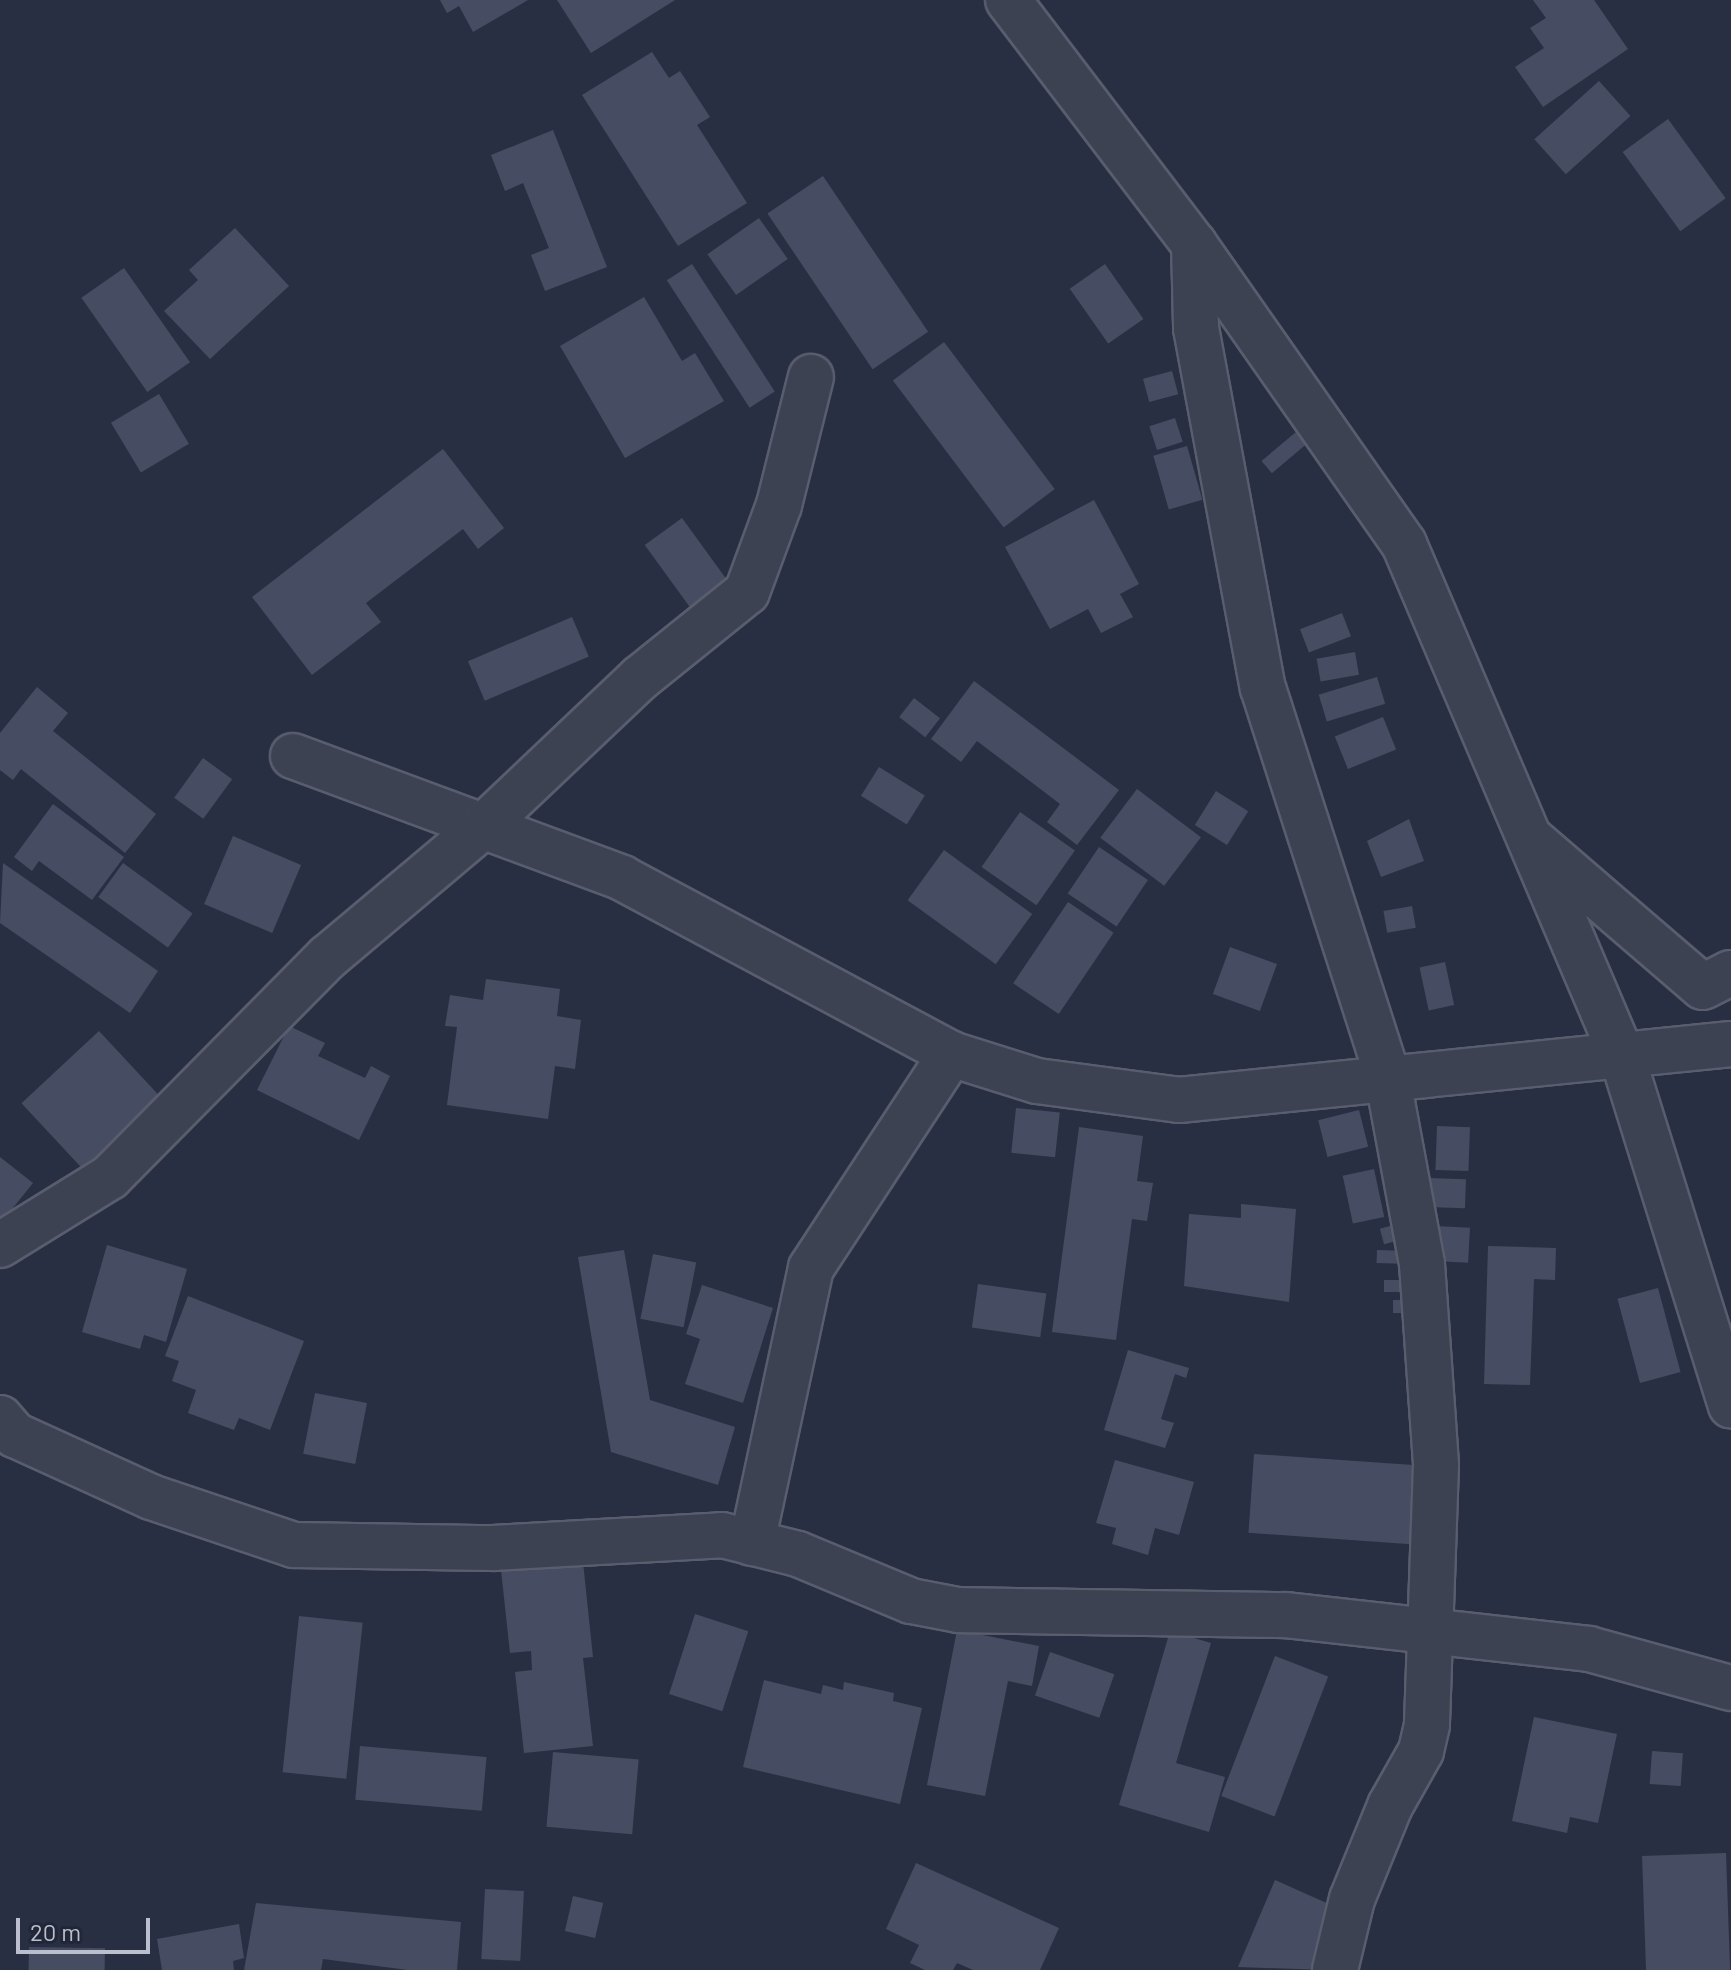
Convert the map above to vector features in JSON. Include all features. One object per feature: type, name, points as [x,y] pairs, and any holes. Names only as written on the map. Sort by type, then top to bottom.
[{"type":"street","points":[[1008,0],[1194,244],[1404,544],[1524,834],[1622,1056],[1716,1302],[1731,1405]]},
{"type":"street","points":[[1194,244],[1196,328],[1263,688],[1387,1075],[1422,1264],[1436,1465],[1427,1725],[1421,1751],[1390,1806],[1352,1899],[1335,1970]]},
{"type":"street","points":[[0,1245],[110,1177],[328,957],[486,824],[640,678],[747,592],[779,505],[811,377]]},
{"type":"street","points":[[293,756],[486,824],[622,878],[951,1054],[1037,1081],[1179,1100],[1387,1075],[1731,1044]]},
{"type":"street","points":[[1524,834],[1703,987],[1731,973]]},
{"type":"street","points":[[752,1543],[811,1268],[951,1054]]},
{"type":"street","points":[[0,1418],[15,1435],[151,1497],[294,1545],[493,1548],[722,1535],[798,1554],[911,1601],[958,1610],[1286,1615],[1589,1649],[1731,1688]]},
{"type":"building","points":[[440,0],[528,0],[473,32],[459,6],[447,13]]},
{"type":"building","points":[[557,0],[675,0],[591,53]]},
{"type":"building","points":[[1533,0],[1594,0],[1628,49],[1543,107],[1515,67],[1544,48],[1530,28],[1546,18]]},
{"type":"building","points":[[652,52],[669,78],[680,71],[710,117],[697,125],[747,203],[678,246],[582,95]]},
{"type":"building","points":[[1599,81],[1630,116],[1566,174],[1534,139]]},
{"type":"building","points":[[1668,119],[1726,198],[1680,231],[1623,152]]},
{"type":"building","points":[[553,130],[607,267],[545,291],[531,255],[549,248],[523,183],[505,191],[491,155]]},
{"type":"building","points":[[823,176],[928,332],[873,369],[767,213]]},
{"type":"building","points":[[759,218],[788,259],[736,295],[707,254]]},
{"type":"building","points":[[235,228],[289,286],[210,359],[164,311],[198,280],[189,270]]},
{"type":"building","points":[[692,264],[775,391],[750,408],[667,280]]},
{"type":"building","points":[[1105,264],[1143,319],[1108,344],[1070,289]]},
{"type":"building","points":[[124,268],[190,362],[147,392],[81,298]]},
{"type":"building","points":[[644,297],[682,361],[695,353],[724,401],[625,458],[560,346]]},
{"type":"building","points":[[944,342],[1055,489],[1004,527],[893,381]]},
{"type":"building","points":[[1172,371],[1178,394],[1149,402],[1143,379]]},
{"type":"building","points":[[159,394],[189,444],[141,473],[111,423]]},
{"type":"building","points":[[1175,418],[1183,442],[1157,450],[1149,426]]},
{"type":"building","points":[[1296,432],[1306,444],[1272,473],[1262,461]]},
{"type":"building","points":[[1187,446],[1202,500],[1169,509],[1153,456]]},
{"type":"building","points":[[443,449],[504,528],[478,549],[463,529],[366,603],[381,622],[312,675],[252,597]]},
{"type":"building","points":[[1094,500],[1139,584],[1120,594],[1133,617],[1101,633],[1088,609],[1050,629],[1005,547]]},
{"type":"building","points":[[682,518],[736,592],[699,619],[645,545]]},
{"type":"building","points":[[1342,613],[1351,636],[1309,652],[1300,629]]},
{"type":"building","points":[[572,617],[589,657],[485,701],[468,661]]},
{"type":"building","points":[[1355,652],[1359,675],[1321,681],[1317,659]]},
{"type":"building","points":[[1377,677],[1385,704],[1327,722],[1319,695]]},
{"type":"building","points":[[974,681],[1119,790],[1077,845],[1047,822],[1060,804],[977,741],[961,762],[931,739]]},
{"type":"building","points":[[37,687],[68,713],[53,731],[156,814],[125,853],[21,769],[13,780],[0,770],[0,733]]},
{"type":"building","points":[[914,698],[940,718],[925,737],[899,717]]},
{"type":"building","points":[[1383,717],[1396,749],[1348,769],[1335,736]]},
{"type":"building","points":[[203,758],[232,779],[203,819],[174,798]]},
{"type":"building","points":[[879,767],[925,796],[907,824],[861,796]]},
{"type":"building","points":[[1137,789],[1201,837],[1164,886],[1100,838]]},
{"type":"building","points":[[1216,791],[1248,811],[1227,845],[1195,825]]},
{"type":"building","points":[[53,804],[124,857],[92,900],[39,861],[32,871],[14,857]]},
{"type":"building","points":[[1020,812],[1075,850],[1036,905],[982,867]]},
{"type":"building","points":[[1409,819],[1424,861],[1381,877],[1367,841]]},
{"type":"building","points":[[233,836],[301,865],[272,933],[204,904]]},
{"type":"building","points":[[1099,847],[1148,880],[1117,926],[1068,893]]},
{"type":"building","points":[[944,850],[1032,914],[996,964],[908,900]]},
{"type":"building","points":[[3,863],[158,971],[130,1013],[0,923]]},
{"type":"building","points":[[123,863],[193,914],[168,948],[98,897]]},
{"type":"building","points":[[1068,902],[1114,933],[1059,1014],[1013,983]]},
{"type":"building","points":[[1412,906],[1416,928],[1387,933],[1383,911]]},
{"type":"building","points":[[1230,947],[1277,964],[1260,1011],[1213,994]]},
{"type":"building","points":[[1445,962],[1454,1005],[1429,1010],[1420,967]]},
{"type":"building","points":[[486,979],[560,989],[557,1016],[581,1020],[575,1069],[555,1066],[548,1119],[447,1105],[457,1027],[445,1026],[450,995],[483,1000]]},
{"type":"building","points":[[289,1026],[325,1043],[318,1056],[365,1078],[371,1066],[390,1076],[359,1140],[257,1090]]},
{"type":"building","points":[[99,1031],[164,1101],[87,1174],[21,1103]]},
{"type":"building","points":[[1016,1108],[1060,1113],[1055,1157],[1011,1153]]},
{"type":"building","points":[[1359,1110],[1368,1147],[1327,1157],[1318,1120]]},
{"type":"building","points":[[1437,1126],[1470,1127],[1468,1171],[1435,1170]]},
{"type":"building","points":[[1079,1127],[1143,1136],[1137,1181],[1153,1183],[1147,1221],[1132,1219],[1116,1340],[1052,1332]]},
{"type":"building","points":[[0,1157],[33,1183],[0,1224]]},
{"type":"building","points":[[1374,1169],[1384,1217],[1353,1224],[1343,1176]]},
{"type":"building","points":[[1428,1178],[1466,1179],[1465,1208],[1427,1207]]},
{"type":"building","points":[[1241,1204],[1296,1209],[1289,1302],[1184,1286],[1189,1214],[1241,1218]]},
{"type":"building","points":[[1405,1222],[1409,1237],[1384,1244],[1380,1229]]},
{"type":"building","points":[[1435,1226],[1470,1228],[1468,1263],[1433,1261]]},
{"type":"building","points":[[107,1245],[187,1269],[166,1342],[144,1335],[140,1349],[82,1332]]},
{"type":"building","points":[[1488,1246],[1556,1248],[1555,1280],[1534,1279],[1530,1385],[1484,1384]]},
{"type":"building","points":[[624,1250],[650,1400],[735,1427],[718,1485],[611,1452],[578,1257]]},
{"type":"building","points":[[1377,1250],[1402,1251],[1402,1264],[1377,1263]]},
{"type":"building","points":[[653,1254],[696,1262],[684,1327],[640,1319]]},
{"type":"building","points":[[1384,1280],[1414,1280],[1414,1292],[1384,1292]]},
{"type":"building","points":[[978,1284],[1046,1294],[1040,1337],[972,1328]]},
{"type":"building","points":[[702,1285],[773,1308],[743,1403],[685,1384],[700,1339],[686,1334]]},
{"type":"building","points":[[1658,1288],[1681,1372],[1640,1383],[1617,1299]]},
{"type":"building","points":[[188,1296],[304,1341],[270,1430],[239,1418],[234,1430],[188,1413],[196,1390],[172,1381],[179,1361],[165,1356]]},
{"type":"building","points":[[1393,1300],[1414,1300],[1414,1313],[1393,1313]]},
{"type":"building","points":[[1128,1350],[1189,1368],[1186,1378],[1175,1374],[1161,1419],[1174,1423],[1165,1448],[1104,1430]]},
{"type":"building","points":[[315,1393],[367,1403],[355,1464],[303,1454]]},
{"type":"building","points":[[1254,1454],[1417,1465],[1411,1544],[1248,1533]]},
{"type":"building","points":[[1115,1460],[1194,1482],[1179,1535],[1155,1528],[1148,1555],[1112,1544],[1116,1528],[1096,1523]]},
{"type":"building","points":[[583,1562],[593,1657],[583,1658],[593,1746],[524,1753],[515,1672],[532,1670],[531,1651],[510,1653],[501,1570]]},
{"type":"building","points":[[695,1614],[748,1631],[722,1711],[669,1694]]},
{"type":"building","points":[[299,1616],[363,1623],[346,1779],[283,1772]]},
{"type":"building","points":[[957,1630],[1039,1646],[1032,1686],[1008,1681],[985,1796],[927,1785]]},
{"type":"building","points":[[1170,1631],[1211,1643],[1176,1763],[1225,1777],[1209,1832],[1119,1805]]},
{"type":"building","points":[[1050,1652],[1114,1674],[1099,1718],[1035,1695]]},
{"type":"building","points":[[1275,1656],[1328,1676],[1274,1816],[1221,1796]]},
{"type":"building","points":[[764,1680],[821,1694],[823,1685],[843,1690],[844,1682],[894,1693],[893,1701],[922,1708],[900,1804],[743,1767]]},
{"type":"building","points":[[1534,1717],[1617,1734],[1598,1823],[1570,1817],[1567,1833],[1512,1821]]},
{"type":"building","points":[[360,1746],[487,1757],[482,1811],[355,1800]]},
{"type":"building","points":[[1652,1751],[1683,1753],[1681,1786],[1650,1784]]},
{"type":"building","points":[[553,1752],[639,1759],[632,1834],[546,1827]]},
{"type":"building","points":[[1726,1853],[1730,1970],[1646,1970],[1642,1856]]},
{"type":"building","points":[[916,1863],[1059,1928],[1040,1970],[973,1970],[957,1963],[953,1970],[925,1970],[910,1963],[919,1945],[886,1929]]},
{"type":"building","points":[[1275,1880],[1340,1909],[1327,1970],[1238,1967]]},
{"type":"building","points":[[485,1889],[524,1891],[520,1961],[481,1959]]},
{"type":"building","points":[[573,1896],[603,1903],[595,1938],[565,1931]]},
{"type":"building","points":[[256,1903],[461,1922],[457,1970],[408,1970],[323,1959],[321,1970],[244,1970]]},
{"type":"building","points":[[239,1924],[244,1958],[233,1961],[234,1970],[162,1970],[157,1939]]},
{"type":"building","points":[[29,1947],[105,1948],[105,1970],[29,1970]]}]
